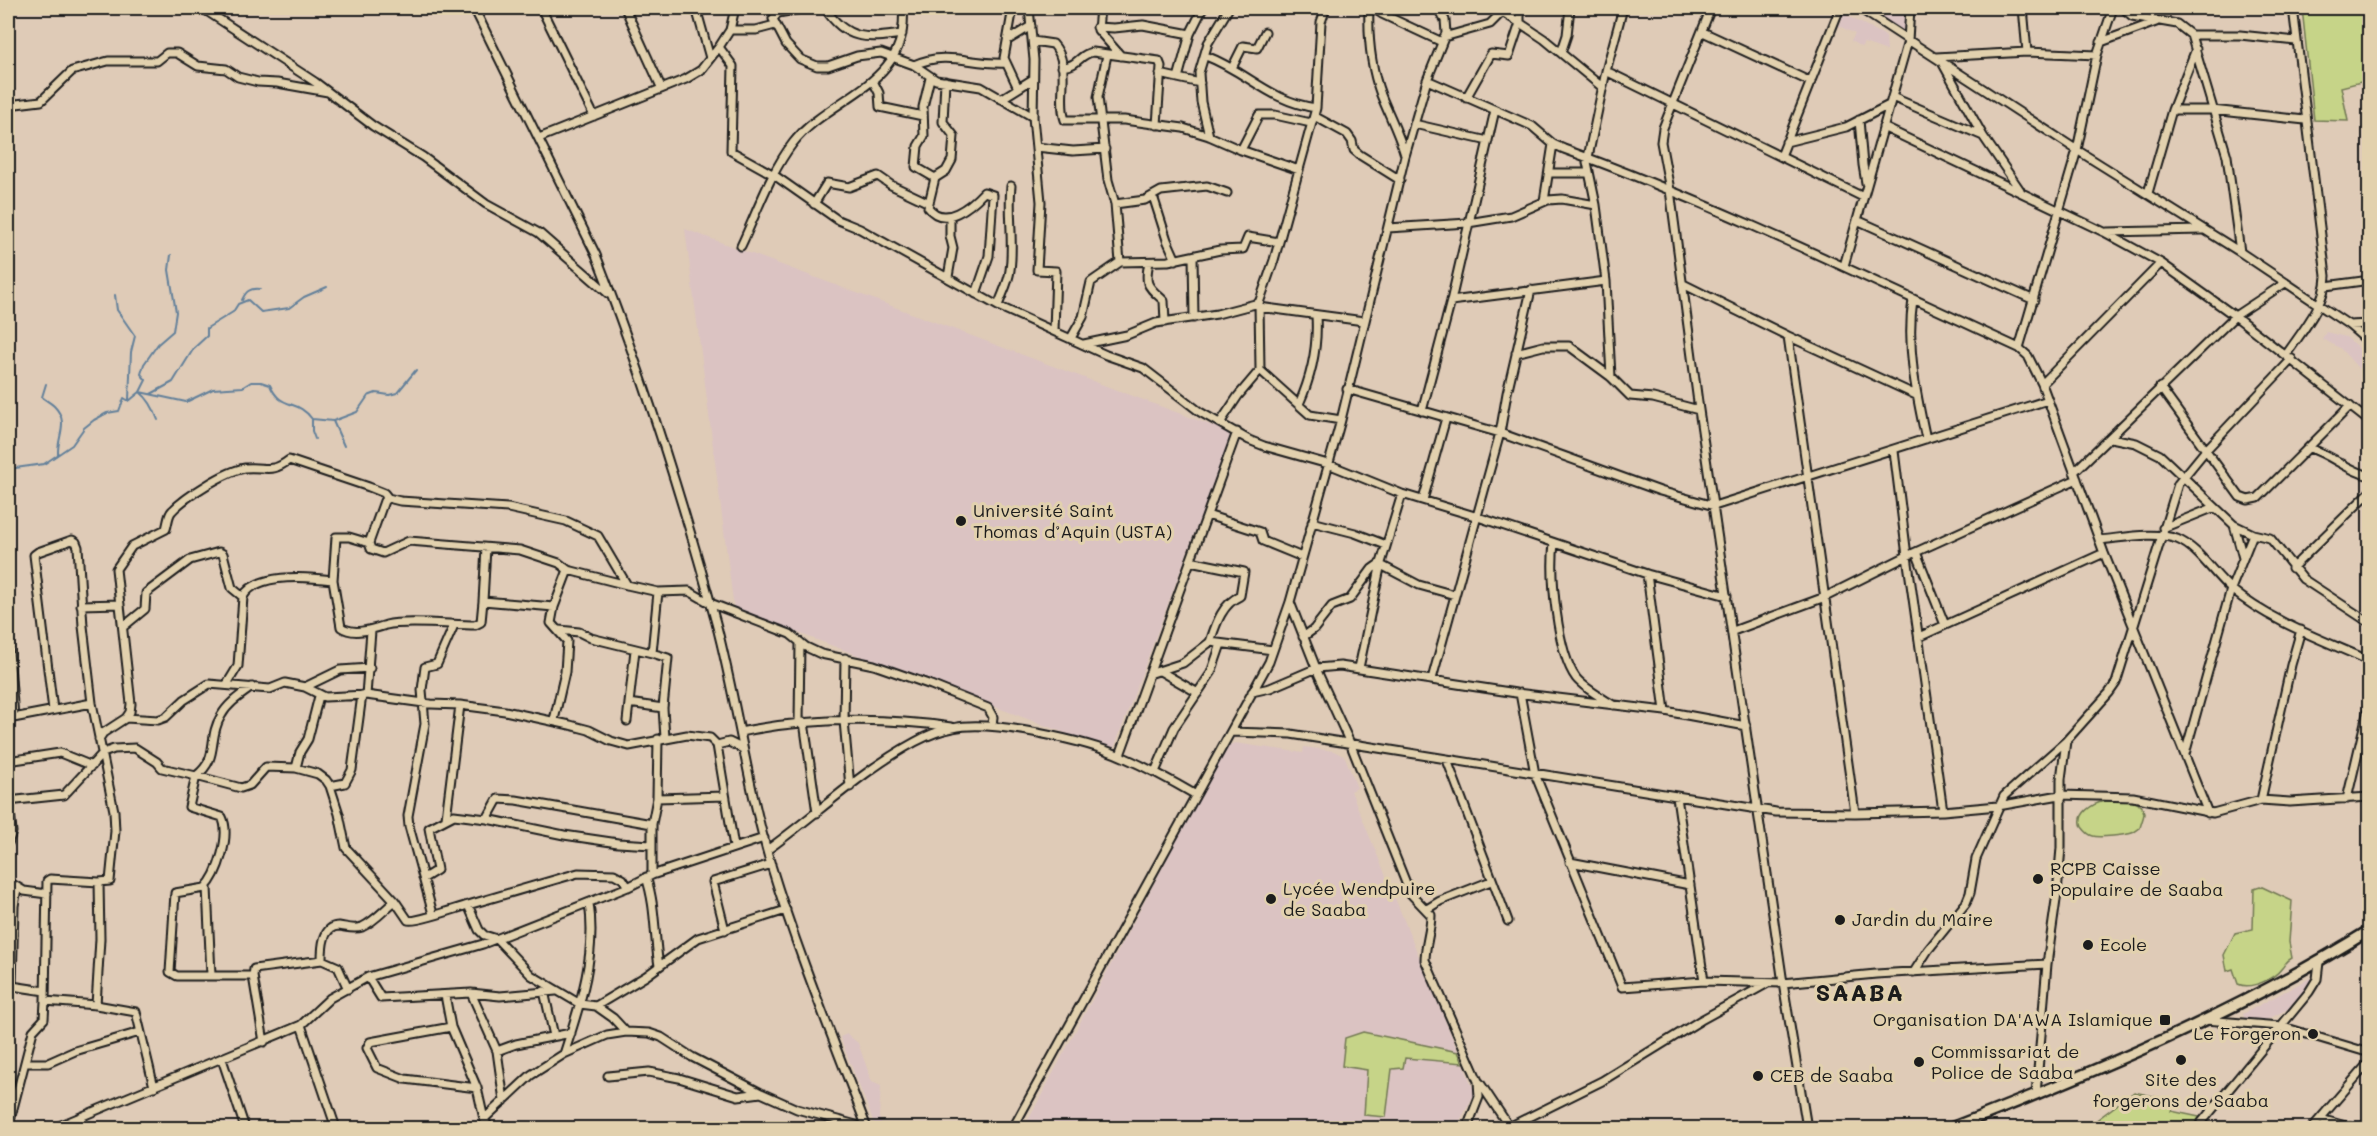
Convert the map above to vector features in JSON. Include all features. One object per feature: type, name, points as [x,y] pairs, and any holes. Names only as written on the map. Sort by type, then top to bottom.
[{"type":"street","points":[[202,8],[329,92],[372,126],[431,163],[486,204],[539,233],[613,297]]},
{"type":"street","points":[[474,8],[596,255],[613,297],[669,461],[710,603],[771,864],[867,1128]]},
{"type":"street","points":[[541,8],[594,116]]},
{"type":"street","points":[[625,8],[661,87]]},
{"type":"street","points":[[696,8],[710,58]]},
{"type":"street","points":[[539,138],[661,87],[686,79],[701,70],[730,30],[735,8]]},
{"type":"street","points":[[807,8],[775,15],[773,19],[786,44],[800,59],[817,66],[828,66],[876,52],[914,65],[930,78],[981,87],[1033,117]]},
{"type":"street","points":[[825,8],[848,32],[877,38],[902,34]]},
{"type":"street","points":[[741,246],[774,175],[792,144],[803,133],[873,81],[892,56],[904,26],[903,8]]},
{"type":"street","points":[[1013,8],[1004,58],[1018,88]]},
{"type":"street","points":[[1029,8],[1033,41],[1033,117],[1041,202],[1037,270],[1056,271],[1054,332]]},
{"type":"street","points":[[1100,8],[1097,27],[1101,35],[1121,56]]},
{"type":"street","points":[[1178,78],[1190,34],[1203,8]]},
{"type":"street","points":[[1209,136],[1199,74],[1208,43],[1229,8]]},
{"type":"street","points":[[1220,423],[1238,396],[1260,370],[1259,305],[1314,116],[1321,22],[1326,8]]},
{"type":"street","points":[[1405,156],[1399,133],[1376,78],[1369,28],[1371,8],[1443,39],[1490,24],[1499,10],[1561,53],[1602,87]]},
{"type":"street","points":[[1013,1128],[1264,675],[1290,602],[1341,420],[1414,124],[1427,80],[1447,28],[1437,8]]},
{"type":"street","points":[[1466,98],[1491,54],[1509,56],[1520,23],[1520,8]]},
{"type":"street","points":[[1561,53],[1567,35],[1570,8]]},
{"type":"street","points":[[1611,377],[1606,282],[1587,157],[1602,87],[1623,8]]},
{"type":"street","points":[[1711,8],[1660,138],[1670,190],[1699,410],[1783,983],[1808,1128]]},
{"type":"street","points":[[1781,156],[1839,8]]},
{"type":"street","points":[[1859,8],[2077,150],[2240,252],[2349,325],[2370,343]]},
{"type":"street","points":[[1844,266],[1908,41],[1910,8]]},
{"type":"street","points":[[2023,8],[2027,52]]},
{"type":"street","points":[[2019,348],[2077,150],[2097,55],[2113,8]]},
{"type":"street","points":[[2123,8],[2132,16],[2177,24],[2191,35],[2227,156],[2240,252]]},
{"type":"street","points":[[1914,972],[1928,950],[1966,903],[1976,860],[1998,806],[2007,792],[2079,729],[2116,683],[2162,532],[2183,476],[2289,357],[2319,305],[2326,286],[2293,8]]},
{"type":"street","points":[[2101,42],[2158,21]]},
{"type":"street","points":[[730,30],[756,30],[775,25]]},
{"type":"street","points":[[1097,27],[1143,25],[1190,34]]},
{"type":"street","points":[[1008,40],[1031,26]]},
{"type":"street","points":[[1232,68],[1243,46],[1257,48],[1265,32]]},
{"type":"street","points":[[1703,32],[1811,82]]},
{"type":"street","points":[[2191,35],[2240,35],[2296,41]]},
{"type":"street","points":[[876,52],[877,38]]},
{"type":"street","points":[[1033,41],[1055,45],[1062,67],[1064,119],[1124,120],[1184,128],[1299,170]]},
{"type":"street","points":[[718,47],[733,66],[731,152],[774,175],[838,219],[999,306],[1106,355],[1143,368],[1200,412],[1264,446],[1328,464],[1402,494],[1647,574],[1727,596]]},
{"type":"street","points":[[2148,193],[2172,110],[2196,49]]},
{"type":"street","points":[[1939,60],[2027,52],[2097,55]]},
{"type":"street","points":[[8,105],[41,101],[72,71],[108,61],[157,61],[166,53],[177,53],[198,66],[226,69],[238,77],[258,82],[329,92]]},
{"type":"street","points":[[1062,67],[1075,65],[1089,53],[1159,61],[1161,64],[1157,124]]},
{"type":"street","points":[[1107,55],[1099,90],[1108,180],[1115,204],[1120,262]]},
{"type":"street","points":[[1206,56],[1232,68],[1284,101],[1347,134],[1352,139],[1354,150],[1400,180]]},
{"type":"street","points":[[914,65],[932,58],[943,57],[986,63],[1006,63]]},
{"type":"street","points":[[1939,60],[1983,136],[2021,192]]},
{"type":"street","points":[[1606,71],[1863,197]]},
{"type":"street","points":[[1160,74],[1200,83]]},
{"type":"street","points":[[930,78],[923,116],[924,136],[918,146],[916,167],[935,178]]},
{"type":"street","points":[[1001,99],[1033,79]]},
{"type":"street","points":[[1427,80],[1532,126],[1553,144],[1670,190],[1844,266],[2019,348],[2028,356],[2042,384],[2104,553],[2208,813]]},
{"type":"street","points":[[873,81],[879,93],[880,107],[923,116]]},
{"type":"street","points":[[945,81],[943,122],[954,136],[955,142],[950,164],[935,178],[927,202],[933,212],[950,216],[973,205],[984,192],[994,196],[988,261],[976,294]]},
{"type":"street","points":[[1892,97],[1983,136]]},
{"type":"street","points":[[1786,142],[1846,127],[1889,105]]},
{"type":"street","points":[[1422,411],[1451,301],[1496,110]]},
{"type":"street","points":[[2172,110],[2212,110],[2306,120]]},
{"type":"street","points":[[1241,150],[1258,116],[1314,116]]},
{"type":"street","points":[[1859,120],[1867,185]]},
{"type":"street","points":[[1414,124],[1488,141]]},
{"type":"street","points":[[1883,127],[2104,232],[2162,263],[2289,357],[2370,422]]},
{"type":"street","points":[[1544,201],[1553,144]]},
{"type":"street","points":[[1036,147],[1073,151],[1105,149]]},
{"type":"street","points":[[1550,173],[1588,173]]},
{"type":"street","points":[[814,204],[827,183],[849,187],[877,176],[927,202]]},
{"type":"street","points":[[999,306],[1010,270],[1011,186]]},
{"type":"street","points":[[1115,204],[1153,196],[1161,191],[1207,186],[1227,193]]},
{"type":"street","points":[[1153,196],[1176,260]]},
{"type":"street","points":[[1388,228],[1468,223],[1521,213],[1544,201],[1562,199],[1596,205]]},
{"type":"street","points":[[948,277],[953,248],[950,237],[950,216]]},
{"type":"street","points":[[1857,220],[2034,300]]},
{"type":"street","points":[[2104,232],[2204,230]]},
{"type":"street","points":[[1071,338],[1083,317],[1091,282],[1120,262],[1176,260],[1229,249],[1243,249],[1248,237],[1279,242]]},
{"type":"street","points":[[1192,256],[1194,318]]},
{"type":"street","points":[[1149,262],[1147,285],[1164,301],[1164,322]]},
{"type":"street","points":[[2042,384],[2162,263]]},
{"type":"street","points":[[2326,286],[2370,280]]},
{"type":"street","points":[[1451,301],[1606,282]]},
{"type":"street","points":[[1733,631],[1825,597],[2076,476],[2160,387],[2235,316],[2285,283]]},
{"type":"street","points":[[1683,284],[1916,395]]},
{"type":"street","points":[[1432,680],[1500,433],[1531,290]]},
{"type":"street","points":[[1913,299],[1909,328],[1916,395],[1926,439]]},
{"type":"street","points":[[1083,344],[1127,335],[1164,322],[1259,305],[1316,316],[1364,321]]},
{"type":"street","points":[[1299,404],[1310,378],[1314,361],[1317,344],[1316,316]]},
{"type":"street","points":[[2349,325],[2370,324]]},
{"type":"street","points":[[1788,336],[1855,813]]},
{"type":"street","points":[[1516,353],[1543,346],[1569,346],[1611,377],[1630,396],[1653,398],[1699,410]]},
{"type":"street","points":[[1260,370],[1313,417],[1341,420]]},
{"type":"street","points":[[2160,387],[2240,497],[2248,500],[2258,498],[2350,406]]},
{"type":"street","points":[[1347,389],[1500,433],[1660,491],[1714,506],[1894,451],[2048,400]]},
{"type":"street","points":[[1423,500],[1446,418]]},
{"type":"street","points":[[1120,755],[1237,432]]},
{"type":"street","points":[[2111,438],[2160,454],[2234,525],[2253,534],[2266,536],[2273,541],[2302,579],[2370,623]]},
{"type":"street","points":[[2309,448],[2326,453],[2362,474],[2370,476]]},
{"type":"street","points":[[1894,451],[1906,556],[1943,811]]},
{"type":"street","points":[[99,739],[111,726],[126,717],[130,712],[131,704],[116,568],[132,546],[164,531],[170,513],[186,500],[212,482],[241,469],[275,470],[289,460],[313,470],[369,487],[384,493],[388,498],[508,508],[566,521],[598,536],[627,585]]},
{"type":"street","points":[[2292,568],[2370,492]]},
{"type":"street","points":[[1359,668],[1381,563],[1402,494]]},
{"type":"street","points":[[388,498],[380,508],[369,543],[371,549],[383,553],[409,541],[520,550],[559,563],[568,570],[627,585],[658,592],[689,591],[710,603],[790,634],[821,654],[845,658],[902,675],[988,708],[993,717],[992,726]]},
{"type":"street","points":[[2099,540],[2162,532],[2216,507]]},
{"type":"street","points":[[1207,515],[1260,532],[1263,541],[1302,557]]},
{"type":"street","points":[[1312,522],[1354,532],[1386,545]]},
{"type":"street","points":[[2234,525],[2244,558]]},
{"type":"street","points":[[2162,532],[2185,543],[2231,589],[2264,612],[2370,661]]},
{"type":"street","points":[[2185,754],[2231,589],[2253,534]]},
{"type":"street","points":[[369,543],[349,537],[336,537],[333,580],[343,628],[371,631],[387,625],[478,624],[483,615],[486,548]]},
{"type":"street","points":[[8,1128],[33,1031],[44,1018],[47,881],[50,879],[99,882],[110,880],[115,831],[112,794],[92,703],[76,542],[68,541],[36,553],[35,560],[53,710]]},
{"type":"street","points":[[1554,543],[1555,589],[1564,654],[1578,680],[1616,706]]},
{"type":"street","points":[[123,627],[145,609],[146,592],[190,560],[219,552],[223,554],[233,589],[243,597]]},
{"type":"street","points":[[1916,552],[1945,625]]},
{"type":"street","points":[[1919,637],[2104,553]]},
{"type":"street","points":[[1149,674],[1187,661],[1210,642],[1225,607],[1240,596],[1244,572],[1190,561]]},
{"type":"street","points":[[1381,563],[1419,585],[1455,595]]},
{"type":"street","points":[[1303,637],[1314,629],[1332,606],[1350,599],[1372,569],[1381,563]]},
{"type":"street","points":[[554,720],[566,672],[567,640],[551,622],[554,607],[568,570]]},
{"type":"street","points":[[1647,574],[1665,711]]},
{"type":"street","points":[[226,684],[238,666],[243,597],[249,588],[288,576],[333,580]]},
{"type":"street","points":[[652,653],[658,592]]},
{"type":"street","points":[[483,601],[554,607]]},
{"type":"street","points":[[1290,602],[1410,893],[1431,915],[1425,945],[1425,960],[1478,1081],[1509,1128],[1602,1081],[1701,1020],[1768,983]]},
{"type":"street","points":[[81,605],[120,604]]},
{"type":"street","points":[[433,914],[408,816],[425,724],[422,690],[425,667],[436,664],[454,625]]},
{"type":"street","points":[[559,630],[579,632],[591,639],[668,658],[649,876],[659,966]]},
{"type":"street","points":[[2261,800],[2301,630]]},
{"type":"street","points":[[330,786],[345,783],[352,770],[370,668],[371,631]]},
{"type":"street","points":[[8,639],[11,718],[92,703]]},
{"type":"street","points":[[800,642],[801,722],[817,813]]},
{"type":"street","points":[[1210,642],[1273,650]]},
{"type":"street","points":[[1155,772],[1174,728],[1211,673],[1221,644]]},
{"type":"street","points":[[627,721],[635,650]]},
{"type":"street","points":[[845,658],[844,721],[850,787]]},
{"type":"street","points":[[1252,693],[1317,668],[1340,666],[1520,693],[1665,711],[1746,726]]},
{"type":"street","points":[[305,687],[340,670],[370,668]]},
{"type":"street","points":[[1160,671],[1198,693]]},
{"type":"street","points":[[126,717],[158,720],[166,717],[184,700],[209,684],[270,689],[285,683],[305,687],[319,696],[364,695],[423,703],[460,705],[554,720],[589,730],[611,741],[629,746],[687,735],[704,736],[717,745],[734,847]]},
{"type":"street","points":[[211,975],[207,886],[221,858],[225,822],[220,816],[189,808],[196,776],[206,769],[209,763],[216,726],[221,716],[229,705],[252,687]]},
{"type":"street","points":[[1520,693],[1535,774],[1622,987],[1704,981],[1783,983],[2047,964]]},
{"type":"street","points":[[296,768],[300,752],[308,739],[319,696]]},
{"type":"street","points":[[2348,799],[2370,701]]},
{"type":"street","points":[[629,703],[663,708]]},
{"type":"street","points":[[446,818],[460,705]]},
{"type":"street","points":[[740,732],[801,722],[916,722],[954,728],[992,726],[1062,738],[1120,755],[1196,795]]},
{"type":"street","points":[[767,850],[850,787],[915,742],[954,728]]},
{"type":"street","points":[[1232,732],[1291,734],[1776,812],[1943,811],[1998,806],[2060,795],[2133,797],[2208,813],[2261,800],[2290,802],[2370,797]]},
{"type":"street","points":[[2036,1094],[2047,964],[2061,848],[2060,795],[2066,741]]},
{"type":"street","points":[[717,745],[729,742],[743,749]]},
{"type":"street","points":[[8,843],[12,832],[8,801],[64,795],[103,753],[135,748],[151,757],[162,768],[241,788],[250,785],[266,767],[296,768],[322,776],[330,786],[346,848],[395,901],[410,922],[578,873],[614,874],[623,879],[628,887]]},
{"type":"street","points":[[8,761],[60,753],[92,766]]},
{"type":"street","points":[[1447,759],[1491,881],[1508,921]]},
{"type":"street","points":[[657,798],[725,796]]},
{"type":"street","points":[[1677,797],[1704,981]]},
{"type":"street","points":[[487,819],[498,799],[516,800],[652,824]]},
{"type":"street","points":[[424,878],[437,870],[429,828],[454,815],[487,819],[564,835],[618,843],[652,845]]},
{"type":"street","points":[[54,1128],[301,1025],[330,998],[368,977],[497,939],[628,887],[649,876],[764,838]]},
{"type":"street","points":[[1570,862],[1690,885]]},
{"type":"street","points":[[725,930],[713,882],[771,864]]},
{"type":"street","points":[[1427,909],[1440,901],[1491,881]]},
{"type":"street","points":[[96,1005],[100,939],[99,882]]},
{"type":"street","points":[[8,884],[24,891],[46,894]]},
{"type":"street","points":[[207,886],[175,893],[170,972],[177,976],[253,976]]},
{"type":"street","points":[[17,888],[14,906],[12,986],[45,991]]},
{"type":"street","points":[[322,960],[322,946],[328,931],[340,926],[359,928],[370,923],[395,901]]},
{"type":"street","points":[[564,1054],[580,1004],[591,949],[589,903]]},
{"type":"street","points":[[468,905],[479,930],[484,935],[497,939],[531,975],[580,1004],[596,1006],[613,1018],[626,1032]]},
{"type":"street","points":[[596,1006],[698,938],[786,910]]},
{"type":"street","points":[[1957,1127],[2205,1020],[2319,962],[2370,930]]},
{"type":"street","points":[[264,1042],[253,976],[257,968],[322,960],[338,967],[348,989]]},
{"type":"street","points":[[2197,1128],[2317,979],[2319,962]]},
{"type":"street","points":[[368,977],[381,998],[471,993],[500,996],[559,990]]},
{"type":"street","points":[[544,991],[554,1036]]},
{"type":"street","points":[[471,993],[497,1051],[504,1101]]},
{"type":"street","points":[[445,995],[451,1027],[477,1088],[484,1119],[489,1128]]},
{"type":"street","points":[[45,1001],[135,1011],[154,1087]]},
{"type":"street","points":[[2205,1020],[2280,1026],[2370,1053]]},
{"type":"street","points":[[301,1025],[336,1128]]},
{"type":"street","points":[[451,1027],[370,1042],[367,1048],[378,1068],[405,1079],[477,1088]]},
{"type":"street","points":[[26,1063],[48,1063],[75,1051],[140,1032]]},
{"type":"street","points":[[484,1119],[531,1075],[564,1054],[607,1035],[626,1032],[649,1033],[661,1037],[692,1057],[761,1094],[797,1109],[867,1128]]},
{"type":"street","points":[[497,1051],[516,1044],[571,1033]]},
{"type":"street","points":[[222,1059],[245,1128]]},
{"type":"street","points":[[2312,1128],[2370,1061]]},
{"type":"street","points":[[8,1071],[13,1106]]},
{"type":"street","points":[[608,1076],[649,1072],[679,1078],[738,1096],[761,1094]]},
{"type":"street","points":[[1467,1128],[1479,1097],[1478,1081]]},
{"type":"street","points":[[82,1117],[85,1128]]},
{"type":"street","points":[[2320,1119],[2353,1128]]},
{"type":"shaded area","points":[[1863,8],[1899,8],[1909,14],[1902,31]]},
{"type":"shaded area","points":[[1844,14],[1886,36],[1887,51],[1864,43],[1861,47],[1851,41],[1855,34],[1839,26]]},
{"type":"shaded area","name":"Université Saint Thomas d’Aquin (USTA)","points":[[685,229],[1232,433],[1113,751],[734,609]]},
{"type":"shaded area","points":[[2326,332],[2346,337],[2369,357],[2369,373],[2359,369],[2340,348],[2322,339]]},
{"type":"shaded area","name":"Lycée Wendpuire de Saaba","points":[[1235,743],[1303,753],[1304,747],[1334,751],[1345,757],[1357,788],[1351,791],[1475,1093],[1456,1128],[1024,1128],[1227,746]]},
{"type":"shaded area","points":[[2310,978],[2313,983],[2292,1007],[2268,1019],[2246,1023],[2243,1014]]},
{"type":"shaded area","points":[[847,1034],[858,1043],[872,1082],[881,1086],[879,1117],[883,1128],[876,1128],[840,1037]]},
{"type":"green space","points":[[2302,8],[2369,8],[2369,80],[2341,87],[2348,121],[2314,120]]},
{"type":"green space","points":[[2104,801],[2127,801],[2138,804],[2144,813],[2140,828],[2132,833],[2119,835],[2096,837],[2088,834],[2082,827],[2081,817],[2095,804]]},
{"type":"green space","points":[[2260,886],[2292,901],[2289,942],[2292,958],[2268,979],[2249,986],[2238,984],[2233,969],[2227,971],[2224,955],[2235,933],[2253,929],[2254,888]]},
{"type":"green space","points":[[1363,1032],[1458,1052],[1463,1063],[1405,1058],[1403,1068],[1392,1069],[1386,1117],[1364,1115],[1367,1070],[1342,1066],[1345,1038]]},
{"type":"green space","points":[[2134,1092],[2176,1101],[2171,1111],[2204,1118],[2196,1128],[2086,1128]]},
{"type":"waterway","points":[[158,420],[151,404],[140,392],[146,380],[141,374],[144,364],[158,344],[173,331],[176,312],[169,270],[171,255]]},
{"type":"waterway","points":[[151,394],[173,382],[194,348],[207,336],[207,328],[233,312],[238,304],[248,300],[261,312],[289,308],[304,297],[327,287]]},
{"type":"waterway","points":[[242,300],[249,291],[260,289]]},
{"type":"waterway","points":[[115,295],[117,310],[135,336],[131,352],[129,399]]},
{"type":"waterway","points":[[8,469],[44,464],[72,445],[84,428],[94,420],[107,413],[119,411],[124,398],[129,401],[140,392],[186,402],[213,389],[243,387],[251,382],[261,382],[270,385],[279,398],[301,408],[312,419],[333,421],[357,412],[368,396],[376,393],[389,395],[397,393],[416,370]]},
{"type":"waterway","points":[[46,384],[42,397],[59,412],[62,423],[58,454]]},
{"type":"waterway","points":[[312,419],[315,439]]},
{"type":"waterway","points":[[333,421],[344,446]]},
{"type":"place","name":"Université Saint Thomas d’Aquin (USTA)","points":[[961,521]]},
{"type":"place","name":"RCPB Caisse Populaire de Saaba","points":[[2038,879]]},
{"type":"place","name":"Lycée Wendpuire de Saaba","points":[[1271,899]]},
{"type":"place","name":"Jardin du Maire","points":[[1840,920]]},
{"type":"place","name":"Ecole","points":[[2088,945]]},
{"type":"place","name":"Organisation DA'AWA Islamique","points":[[2165,1020]]},
{"type":"place","name":"Le Forgeron","points":[[2313,1034]]},
{"type":"place","name":"Site des forgerons de Saaba","points":[[2181,1060]]},
{"type":"place","name":"Commissariat de Police de Saaba","points":[[1919,1062]]},
{"type":"place","name":"CEB de Saaba","points":[[1758,1076]]},
{"type":"district","name":"SAABA","points":[[1860,993]]}]
